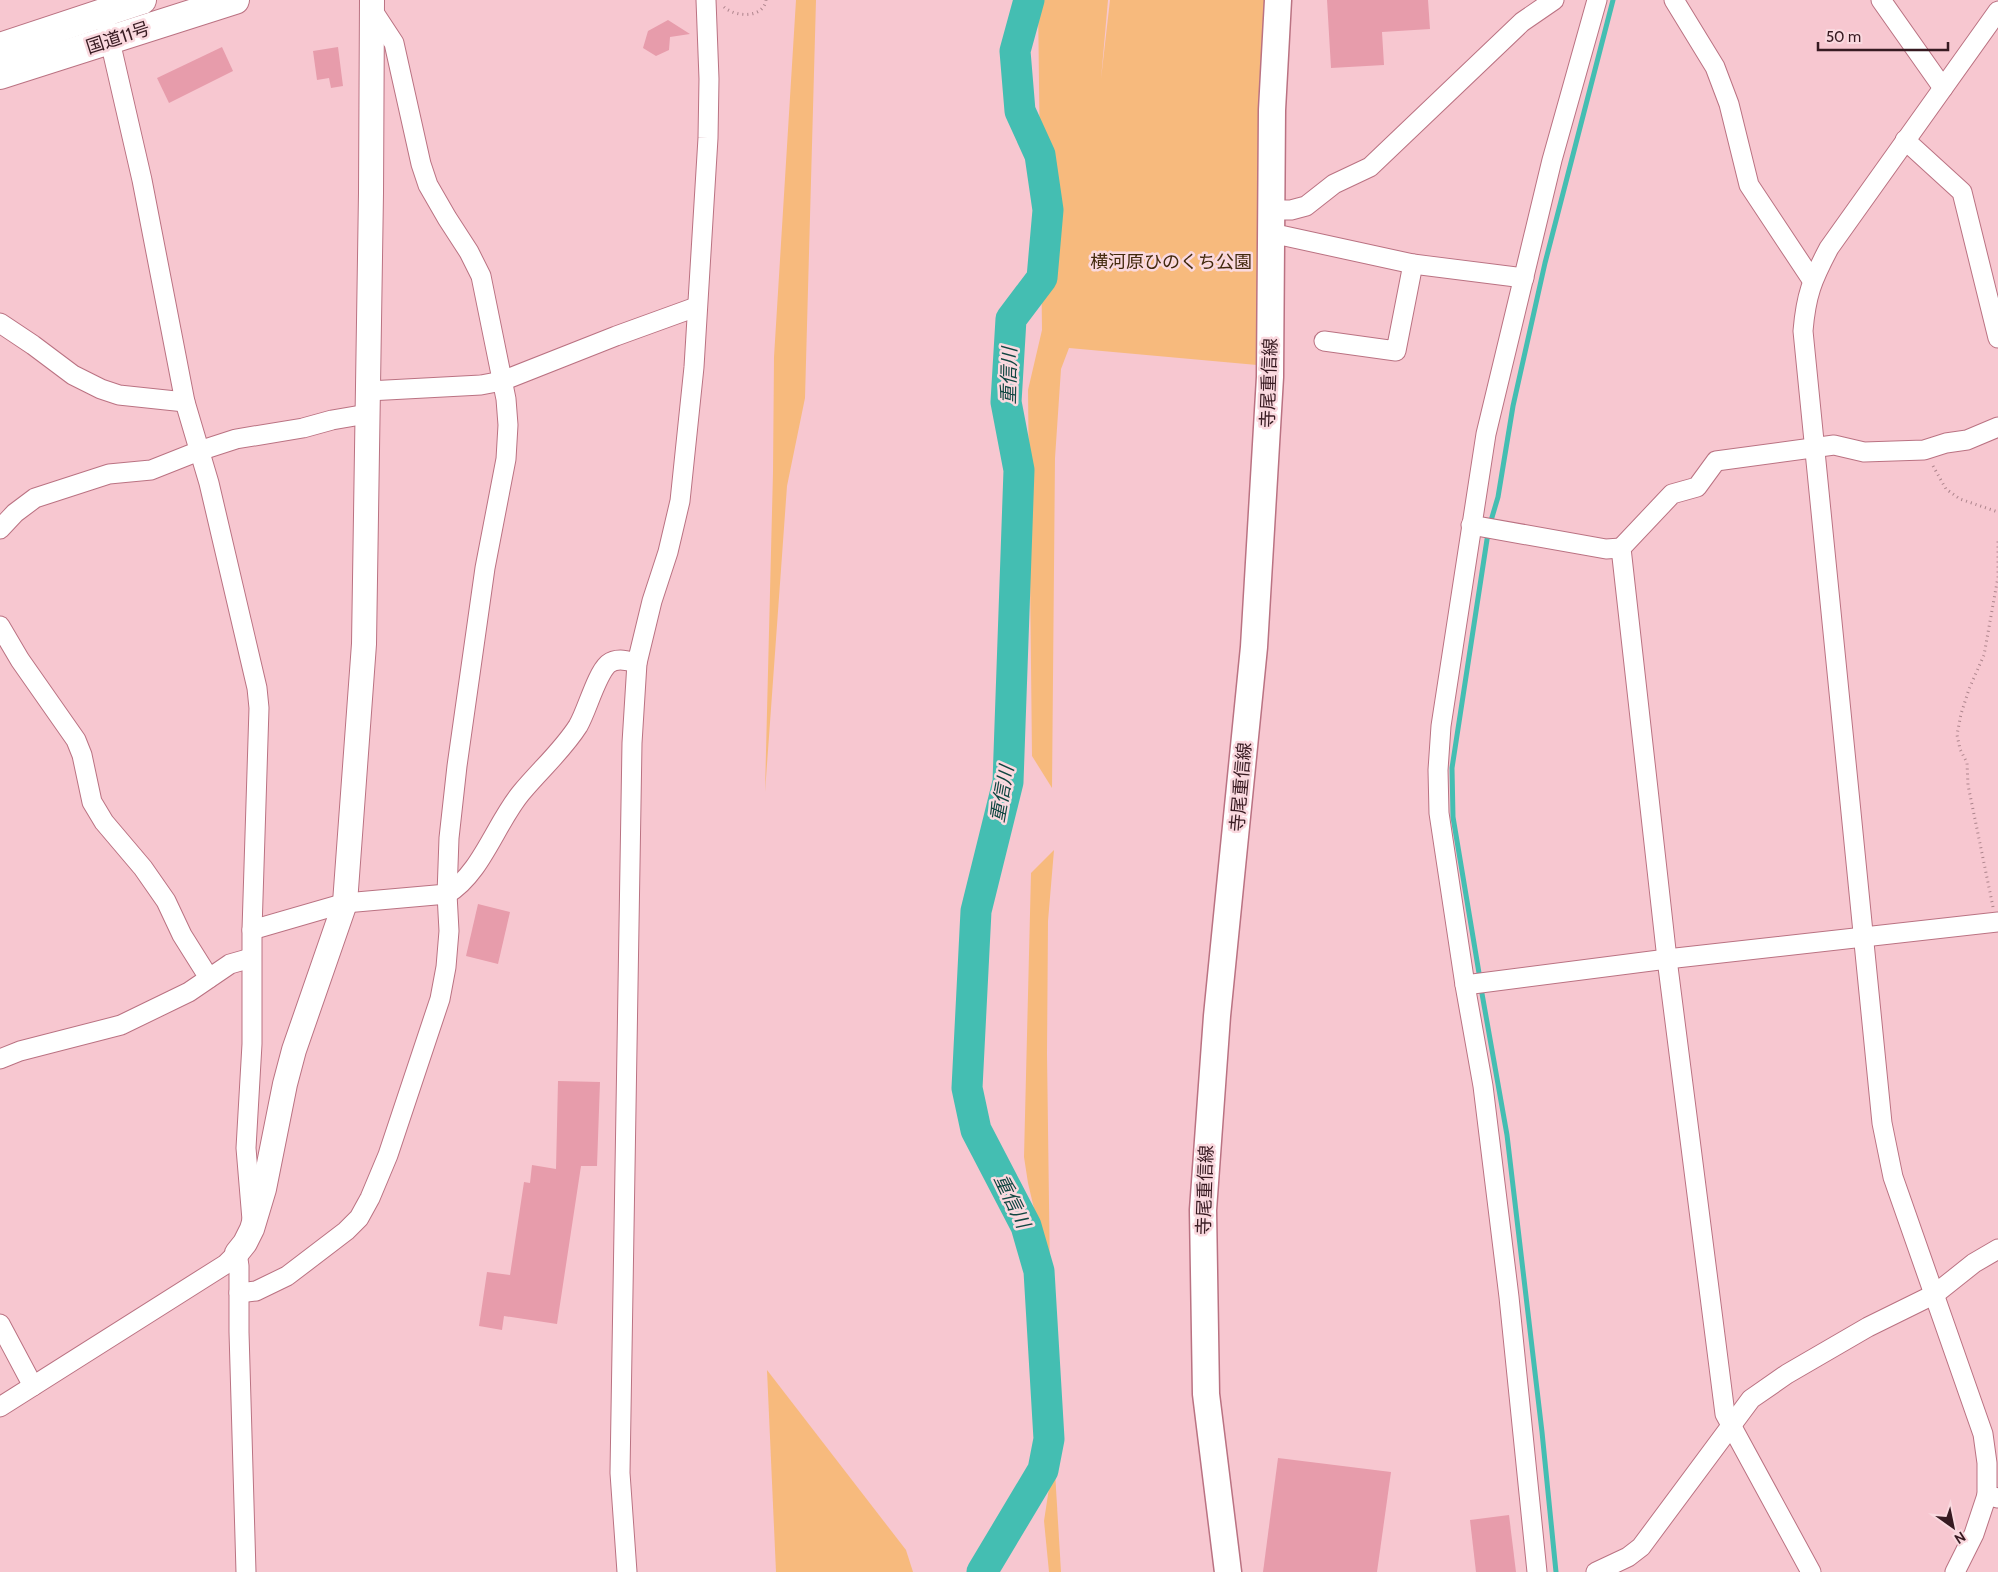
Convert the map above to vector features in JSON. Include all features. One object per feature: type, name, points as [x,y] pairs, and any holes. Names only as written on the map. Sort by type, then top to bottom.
[{"type":"highway","name":"国道11号","points":[[0,47],[102,6],[142,0]]},
{"type":"highway","name":"国道11号","points":[[0,74],[236,0]]},
{"type":"main road","name":"寺尾重信線","points":[[1228,1572],[1206,1394],[1202,1210],[1216,1016],[1254,646],[1270,377],[1272,110],[1278,0]]},
{"type":"street","points":[[1271,221],[1292,210],[1306,206],[1334,184],[1370,167],[1522,22],[1554,0]]},
{"type":"street","points":[[1537,1572],[1508,1297],[1485,1105],[1439,813],[1438,770],[1441,726],[1486,434],[1552,160],[1597,0]]},
{"type":"street","points":[[1674,0],[1715,67],[1729,104],[1749,185],[1812,280]]},
{"type":"street","points":[[1881,0],[1943,88]]},
{"type":"street","points":[[627,1572],[620,1473],[632,753],[638,663],[652,600],[668,552],[680,501],[694,368],[714,2]]},
{"type":"street","points":[[239,1292],[256,1291],[287,1276],[346,1231],[359,1218],[370,1198],[388,1155],[440,999],[447,949],[449,838],[460,747],[485,568],[506,459],[508,426],[502,381],[480,276],[469,252],[428,185],[421,164],[394,43],[372,4]]},
{"type":"street","points":[[0,1407],[226,1264],[246,1243],[264,1189],[285,1084],[294,1050],[345,903],[364,644],[372,4]]},
{"type":"street","points":[[102,6],[142,180],[185,402],[209,483],[257,688],[259,708],[251,958],[252,1044],[246,1148],[252,1229]]},
{"type":"street","points":[[1955,1572],[1993,1497],[1983,1434],[1893,1177],[1882,1123],[1803,331],[1805,308],[1812,280],[1829,248],[1998,11]]},
{"type":"street","points":[[1905,140],[1962,192],[1998,338]]},
{"type":"street","points":[[1271,221],[1413,264],[1524,278]]},
{"type":"street","points":[[1324,341],[1396,351],[1413,264]]},
{"type":"street","points":[[0,529],[15,513],[35,498],[109,474],[151,470],[236,439],[303,428],[332,420],[367,403],[502,381],[696,307]]},
{"type":"street","points":[[0,323],[73,375],[101,389],[119,395],[185,402]]},
{"type":"street","points":[[1471,526],[1606,549],[1621,548],[1672,494],[1697,487],[1716,462],[1834,445],[1864,452],[1924,450],[1946,443],[1967,440],[1998,427]]},
{"type":"street","points":[[1621,548],[1668,959],[1725,1414],[1812,1572]]},
{"type":"street","points":[[0,626],[20,660],[76,740],[82,755],[92,802],[104,822],[143,868],[166,901],[182,935],[209,978]]},
{"type":"street","points":[[252,930],[345,903],[447,894],[459,887],[469,877],[501,822],[521,794],[567,743],[579,724],[608,664],[619,660],[638,663]]},
{"type":"street","points":[[1465,985],[1668,959],[1997,922]]},
{"type":"street","points":[[0,1059],[20,1051],[121,1025],[189,992],[230,964],[251,958]]},
{"type":"street","points":[[1596,1572],[1628,1557],[1641,1547],[1751,1399],[1787,1374],[1868,1327],[1935,1294],[1974,1263],[1998,1249]]},
{"type":"street","points":[[237,1253],[239,1266],[246,1572]]},
{"type":"street","points":[[0,1324],[33,1386]]},
{"type":"path","points":[[714,2],[739,15],[750,15],[758,11],[765,4],[766,0]]},
{"type":"path","points":[[1924,450],[1946,489],[1960,499],[1998,512]]},
{"type":"path","points":[[1997,922],[1968,785],[1967,763],[1960,749],[1957,735],[1969,689],[1984,655],[1998,577],[1998,538]]},
{"type":"green space","points":[[796,0],[816,0],[805,398],[787,486],[765,792],[774,357]]},
{"type":"green space","name":"横河原ひのくち公園","points":[[1038,0],[1108,0],[1101,79],[1110,0],[1270,0],[1257,365],[1069,348],[1061,369],[1055,458],[1052,788],[1032,756],[1028,390],[1042,330]]},
{"type":"green space","points":[[1054,850],[1048,921],[1047,1054],[1050,1277],[1028,1183],[1024,1157],[1031,873]]},
{"type":"green space","points":[[767,1370],[906,1550],[913,1572],[776,1572]]},
{"type":"green space","points":[[1054,1455],[1061,1572],[1049,1572],[1044,1521]]},
{"type":"building","points":[[1327,0],[1428,0],[1430,29],[1382,32],[1384,65],[1331,68]]},
{"type":"building","points":[[668,20],[690,34],[670,37],[669,50],[656,56],[643,48],[648,31]]},
{"type":"building","points":[[222,47],[233,71],[169,103],[157,78]]},
{"type":"building","points":[[338,47],[343,86],[331,88],[329,78],[317,80],[313,51]]},
{"type":"building","points":[[478,904],[510,912],[498,964],[466,956]]},
{"type":"building","points":[[558,1081],[600,1082],[597,1166],[581,1166],[557,1324],[504,1316],[502,1330],[479,1326],[487,1272],[510,1275],[524,1182],[530,1183],[532,1165],[556,1169]]},
{"type":"building","points":[[1278,1458],[1391,1472],[1377,1572],[1263,1572]]},
{"type":"building","points":[[1509,1515],[1516,1572],[1476,1572],[1470,1520]]},
{"type":"waterway","name":"重信川","points":[[982,1572],[1043,1470],[1049,1439],[1039,1271],[1026,1226],[976,1130],[967,1088],[976,911],[1008,782],[1019,470],[1006,402],[1011,319],[1042,278],[1048,210],[1040,155],[1020,111],[1015,51],[1029,0]]},
{"type":"waterway","points":[[1490,524],[1498,497],[1513,406],[1545,263],[1613,0]]},
{"type":"waterway","points":[[1480,979],[1453,817],[1452,768],[1488,533]]},
{"type":"waterway","points":[[1481,988],[1507,1135],[1542,1432],[1556,1572]]}]
